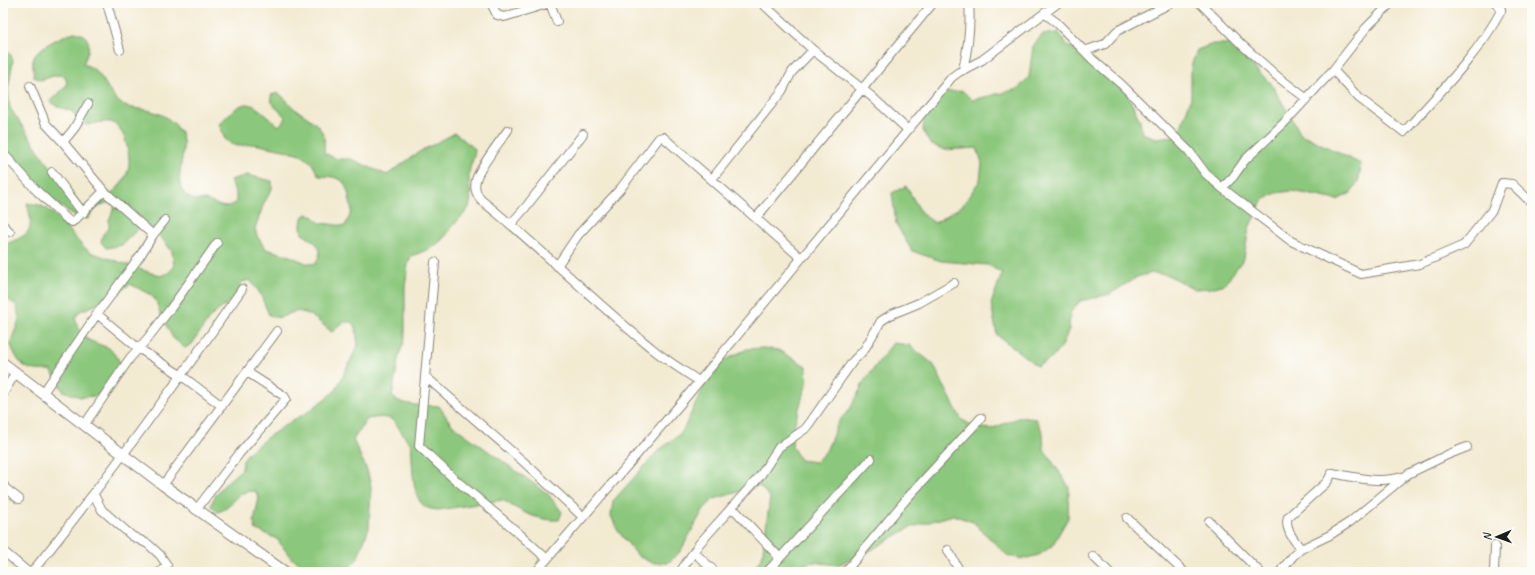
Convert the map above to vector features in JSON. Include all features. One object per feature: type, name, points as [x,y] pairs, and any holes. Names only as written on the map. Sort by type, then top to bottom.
[{"type":"main road","points":[[3,362],[196,510],[285,572]]},
{"type":"street","points":[[106,3],[120,50]]},
{"type":"street","points":[[491,3],[497,15],[504,17],[550,3],[557,22]]},
{"type":"street","points":[[762,3],[813,50],[862,89],[907,129]]},
{"type":"street","points":[[756,218],[933,3]]},
{"type":"street","points":[[963,70],[967,52],[970,13],[969,3]]},
{"type":"street","points":[[536,572],[952,77],[982,60],[1058,3]]},
{"type":"street","points":[[1084,51],[1104,44],[1117,31],[1171,3]]},
{"type":"street","points":[[1200,3],[1242,45],[1278,77],[1307,98]]},
{"type":"street","points":[[1222,188],[1233,177],[1245,160],[1284,124],[1333,70],[1366,28],[1391,3]]},
{"type":"street","points":[[1333,70],[1360,98],[1404,132],[1473,54],[1490,31],[1502,11],[1496,3]]},
{"type":"street","points":[[1044,14],[1056,22],[1084,51],[1121,84],[1189,151],[1206,174],[1222,188],[1291,241],[1361,274],[1420,264],[1464,245],[1492,210],[1502,182],[1512,184],[1532,203]]},
{"type":"street","points":[[712,179],[782,92],[792,72],[813,50]]},
{"type":"street","points":[[30,86],[46,124],[104,191],[152,236]]},
{"type":"street","points":[[63,142],[74,130],[88,104]]},
{"type":"street","points":[[508,130],[478,174],[475,188],[477,195],[650,347],[698,381]]},
{"type":"street","points":[[511,224],[583,134]]},
{"type":"street","points":[[557,266],[578,235],[621,188],[661,137],[665,137],[801,258]]},
{"type":"street","points":[[3,153],[37,191],[72,222],[104,191]]},
{"type":"street","points":[[52,172],[83,212]]},
{"type":"street","points":[[43,393],[97,314],[140,256],[152,236],[165,220]]},
{"type":"street","points":[[3,225],[10,232]]},
{"type":"street","points":[[85,424],[130,358],[172,308],[217,242]]},
{"type":"street","points":[[435,262],[420,448],[547,559]]},
{"type":"street","points":[[680,572],[694,552],[760,476],[779,447],[805,429],[853,361],[864,350],[881,321],[892,314],[919,303],[954,283]]},
{"type":"street","points":[[32,572],[94,495],[182,376],[242,289]]},
{"type":"street","points":[[97,314],[138,348],[182,376],[222,406]]},
{"type":"street","points":[[163,485],[277,331]]},
{"type":"street","points":[[3,394],[16,372]]},
{"type":"street","points":[[196,510],[239,454],[286,399],[284,396],[247,372]]},
{"type":"street","points":[[426,378],[525,463],[583,517]]},
{"type":"street","points":[[845,572],[909,496],[981,418]]},
{"type":"street","points":[[1300,549],[1287,528],[1286,523],[1288,517],[1327,482],[1332,473],[1375,480],[1391,480],[1408,474],[1467,447]]},
{"type":"street","points":[[767,572],[871,459]]},
{"type":"street","points":[[1280,572],[1300,549],[1330,535],[1350,522],[1408,474]]},
{"type":"street","points":[[3,484],[6,489],[19,499]]},
{"type":"street","points":[[94,495],[102,510],[132,536],[148,544],[160,555],[167,565],[160,572]]},
{"type":"street","points":[[732,507],[780,558]]},
{"type":"street","points":[[1128,518],[1184,572]]},
{"type":"street","points":[[1209,521],[1260,572]]},
{"type":"street","points":[[1494,572],[1495,546]]},
{"type":"street","points":[[948,550],[960,572]]},
{"type":"street","points":[[3,551],[28,572]]},
{"type":"street","points":[[694,552],[715,572]]},
{"type":"street","points":[[1092,556],[1109,572]]},
{"type":"green space","points":[[74,32],[85,36],[89,44],[89,49],[83,64],[91,67],[97,72],[118,102],[127,107],[152,111],[162,115],[171,121],[179,130],[183,138],[180,185],[183,192],[192,199],[206,200],[225,207],[236,202],[236,194],[230,180],[247,175],[272,181],[272,189],[264,203],[255,228],[257,236],[266,249],[290,256],[306,263],[315,264],[318,258],[319,249],[315,243],[302,234],[302,218],[307,214],[314,217],[320,223],[345,226],[352,211],[347,188],[341,180],[329,176],[319,176],[311,162],[298,153],[254,144],[238,146],[231,144],[225,139],[219,124],[237,108],[250,104],[262,111],[279,126],[286,118],[272,103],[271,95],[277,93],[320,128],[324,137],[324,153],[337,159],[351,159],[387,175],[419,152],[455,133],[475,149],[469,173],[471,198],[468,209],[438,243],[427,250],[411,256],[408,264],[405,287],[405,339],[399,355],[392,397],[408,404],[439,406],[452,425],[548,494],[562,512],[559,520],[544,519],[530,515],[503,500],[438,510],[426,507],[419,500],[414,485],[411,444],[395,422],[386,418],[367,419],[353,440],[367,470],[371,486],[369,528],[357,559],[350,567],[328,572],[319,572],[312,570],[291,558],[277,539],[255,529],[254,521],[259,498],[255,491],[243,493],[223,510],[217,512],[211,506],[213,500],[219,490],[242,469],[243,461],[247,454],[265,439],[293,420],[308,412],[336,390],[358,345],[356,329],[352,322],[344,322],[332,332],[305,313],[295,312],[279,317],[269,315],[260,293],[250,280],[242,282],[236,297],[210,317],[192,344],[185,348],[173,338],[161,316],[156,301],[151,295],[130,284],[109,300],[80,311],[75,318],[78,327],[88,340],[109,348],[117,357],[121,365],[103,393],[96,396],[80,397],[63,391],[51,370],[35,370],[24,366],[20,362],[10,343],[19,321],[17,305],[3,297],[3,245],[25,235],[28,231],[30,220],[27,203],[40,205],[49,210],[90,252],[160,276],[168,273],[174,267],[172,251],[153,228],[143,224],[122,245],[106,248],[101,242],[103,234],[109,228],[109,220],[115,206],[111,201],[98,207],[88,219],[73,215],[32,185],[3,151],[3,47],[9,52],[13,60],[8,90],[10,108],[45,160],[66,184],[82,207],[97,202],[112,194],[124,179],[129,167],[129,159],[127,146],[119,128],[110,122],[86,125],[71,111],[56,106],[50,101],[67,84],[65,76],[57,75],[41,80],[34,77],[33,61],[38,52],[50,43]]},
{"type":"green space","points":[[1059,33],[1068,46],[1093,60],[1127,93],[1140,121],[1142,133],[1156,138],[1173,136],[1180,130],[1191,98],[1191,66],[1197,50],[1213,44],[1230,44],[1243,52],[1258,72],[1270,82],[1301,134],[1361,164],[1359,179],[1351,193],[1337,200],[1292,191],[1276,193],[1262,201],[1249,228],[1244,258],[1225,284],[1211,288],[1195,289],[1168,275],[1152,273],[1137,277],[1110,294],[1080,301],[1070,313],[1069,329],[1062,346],[1051,359],[1037,366],[997,335],[991,304],[1002,273],[988,265],[941,261],[912,251],[896,224],[892,193],[906,186],[922,214],[935,223],[962,206],[980,180],[982,163],[977,148],[945,150],[930,144],[923,130],[924,112],[947,92],[963,91],[972,100],[1018,89],[1029,77],[1033,46],[1043,34]]},
{"type":"green space","points":[[893,343],[909,345],[933,364],[961,419],[974,427],[991,429],[1020,417],[1036,419],[1043,433],[1044,449],[1069,487],[1068,518],[1052,546],[1039,555],[1023,559],[1008,556],[973,522],[953,515],[909,528],[866,553],[837,565],[813,562],[796,566],[789,572],[750,572],[762,558],[770,497],[759,486],[714,499],[703,510],[680,552],[668,563],[652,563],[638,556],[618,531],[611,516],[613,501],[657,452],[682,432],[711,372],[723,361],[747,349],[763,348],[778,350],[806,366],[807,382],[793,429],[792,446],[800,460],[816,462],[826,451],[839,421],[850,409],[865,380]]}]
